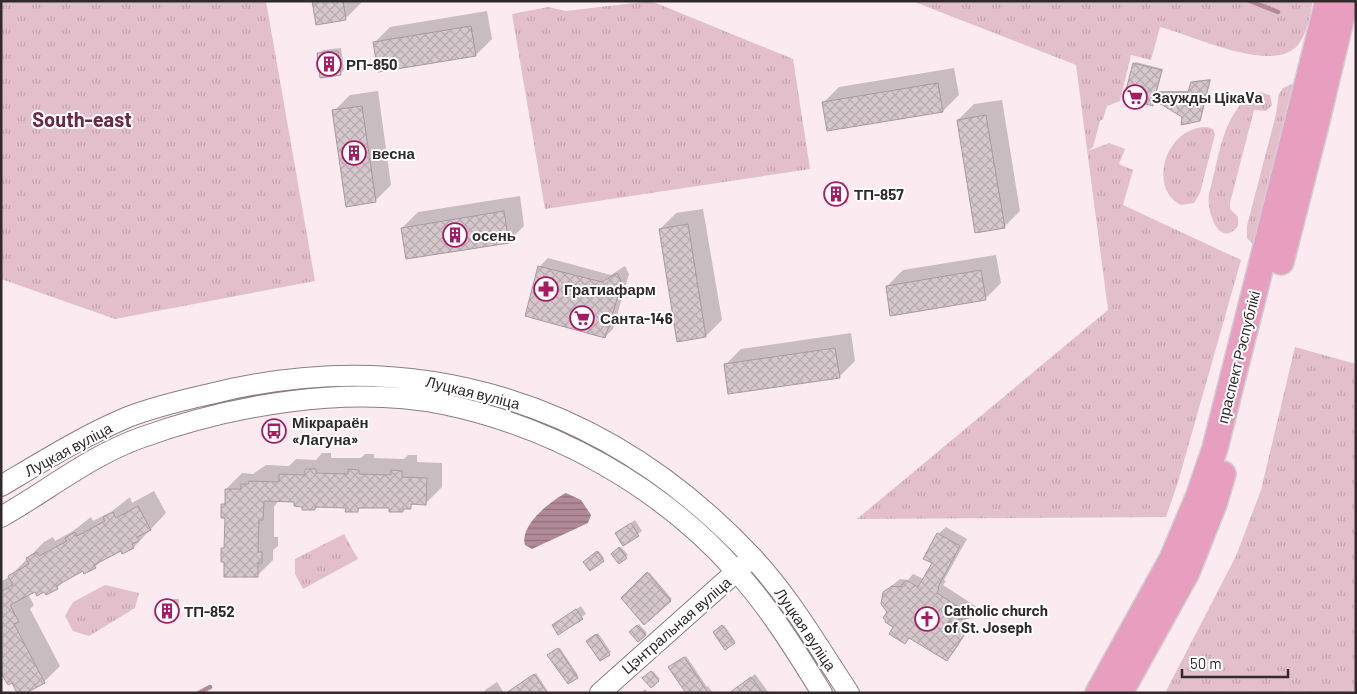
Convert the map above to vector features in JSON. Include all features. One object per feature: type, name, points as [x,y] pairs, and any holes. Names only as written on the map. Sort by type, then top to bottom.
[{"type":"main road","name":"праспект Рэспублікі","points":[[1098,693],[1172,559],[1199,495],[1214,448],[1328,1]]},
{"type":"main road","name":"праспект Рэспублікі","points":[[1120,693],[1187,572],[1214,504],[1238,424],[1308,158],[1345,1]]},
{"type":"street","name":"Луцкая вуліца","points":[[1,486],[78,440],[130,416],[240,386],[294,378],[351,375],[416,378],[448,383],[543,411],[603,439],[667,480],[752,558],[775,583],[849,693]]},
{"type":"street","name":"Луцкая вуліца","points":[[7,514],[97,459],[137,439],[188,422],[242,408],[311,399],[394,399],[442,404],[562,444],[610,468],[641,487],[712,546],[737,572],[788,641],[822,693]]},
{"type":"street","points":[[1,491],[7,514]]},
{"type":"street","name":"Цэнтральная вуліца","points":[[600,693],[752,558]]},
{"type":"green space","points":[[1,1],[266,1],[315,281],[115,319],[1,279]]},
{"type":"green space","points":[[651,1],[793,59],[810,169],[545,209],[512,14],[548,7],[566,11]]},
{"type":"green space","points":[[912,1],[1313,1],[1306,30],[1298,45],[1286,53],[1270,56],[1252,55],[1232,50],[1160,27],[1151,60],[1131,55],[1120,101],[1107,106],[1103,119],[1100,121],[1093,147],[1088,151],[1109,143],[1125,149],[1119,164],[1133,170],[1123,205],[1241,260],[1178,482],[1166,517],[857,519],[1108,310],[1076,65]]},
{"type":"green space","points":[[1298,81],[1254,245],[1247,238],[1247,226],[1276,114],[1279,94],[1283,88]]},
{"type":"green space","points":[[1260,92],[1270,95],[1272,105],[1266,111],[1254,110],[1230,203],[1230,209],[1238,217],[1238,226],[1231,232],[1225,233],[1220,231],[1215,225],[1210,209],[1209,194],[1224,136],[1230,121],[1237,109],[1247,99]]},
{"type":"green space","points":[[1207,127],[1213,129],[1215,134],[1200,193],[1194,203],[1181,205],[1171,197],[1165,186],[1163,173],[1166,160],[1171,147],[1180,137],[1192,130]]},
{"type":"green space","points":[[1295,347],[1356,364],[1356,693],[1165,693],[1236,556],[1261,490]]},
{"type":"green space","points":[[344,534],[358,559],[303,589],[295,574],[295,559]]},
{"type":"green space","points":[[105,585],[139,593],[135,608],[89,636],[73,631],[65,616],[73,602]]},
{"type":"shaded area","points":[[566,493],[581,500],[591,515],[588,523],[532,549],[525,545],[524,538],[531,522],[544,508]]},
{"type":"building","points":[[312,1],[343,1],[346,20],[316,25]]},
{"type":"building","points":[[471,26],[476,56],[378,72],[373,42]]},
{"type":"building","name":"РП-850","points":[[338,51],[341,75],[320,78],[317,53]]},
{"type":"building","points":[[1133,63],[1162,70],[1156,92],[1188,92],[1191,82],[1210,80],[1200,121],[1181,125],[1182,117],[1154,100],[1153,106],[1124,98]]},
{"type":"building","points":[[938,83],[943,112],[827,131],[822,102]]},
{"type":"building","name":"весна","points":[[362,106],[376,202],[346,207],[332,110]]},
{"type":"building","points":[[986,115],[1005,228],[975,233],[957,120]]},
{"type":"building","name":"ТП-857","points":[[843,183],[847,202],[830,205],[826,186]]},
{"type":"building","name":"осень","points":[[504,211],[509,243],[406,259],[401,228]]},
{"type":"building","points":[[688,224],[706,337],[677,342],[659,229]]},
{"type":"building","points":[[538,266],[602,282],[617,273],[622,283],[605,338],[525,316]]},
{"type":"building","points":[[981,270],[986,300],[890,316],[886,286]]},
{"type":"building","points":[[835,348],[840,378],[728,394],[724,364]]},
{"type":"building","points":[[305,469],[316,469],[316,473],[348,474],[348,469],[359,470],[359,474],[391,475],[391,470],[402,471],[402,477],[427,478],[426,505],[411,504],[411,509],[403,509],[403,512],[389,512],[389,508],[358,508],[358,512],[345,512],[346,508],[315,507],[315,510],[302,510],[302,507],[294,506],[294,502],[264,501],[263,520],[259,520],[258,552],[262,552],[262,563],[258,563],[258,577],[224,577],[224,562],[221,562],[221,548],[224,548],[225,518],[221,518],[221,504],[225,504],[225,489],[241,489],[241,484],[249,484],[249,481],[279,482],[279,474],[305,475]]},
{"type":"building","points":[[138,506],[151,530],[137,537],[139,541],[132,544],[134,548],[122,554],[121,551],[94,565],[96,568],[84,574],[83,571],[56,586],[58,589],[46,595],[44,592],[37,596],[35,592],[10,605],[19,622],[14,624],[45,683],[26,693],[17,693],[12,683],[8,685],[1,673],[1,589],[2,591],[13,585],[8,576],[29,564],[26,558],[37,552],[39,556],[67,541],[65,538],[75,532],[77,536],[105,521],[103,517],[113,512],[116,518]]},
{"type":"building","points":[[631,523],[639,536],[623,546],[615,533]]},
{"type":"building","name":"Catholic church of St. Joseph","points":[[937,533],[960,546],[938,587],[937,593],[974,617],[948,622],[966,632],[947,661],[909,638],[905,644],[889,634],[893,627],[885,622],[886,620],[883,618],[887,612],[881,604],[883,592],[892,586],[901,587],[905,581],[908,581],[918,587],[932,563],[923,559]]},
{"type":"building","points":[[619,547],[627,558],[619,564],[611,554]]},
{"type":"building","points":[[597,551],[604,561],[590,571],[583,562]]},
{"type":"building","points":[[647,572],[671,601],[644,625],[621,598]]},
{"type":"building","name":"ТП-852","points":[[159,602],[176,603],[175,621],[158,620]]},
{"type":"building","points":[[576,609],[583,619],[558,635],[552,625]]},
{"type":"building","points":[[637,625],[646,635],[638,642],[629,632]]},
{"type":"building","points":[[722,625],[735,643],[725,650],[713,632]]},
{"type":"building","points":[[596,634],[610,655],[600,661],[586,641]]},
{"type":"building","points":[[558,648],[578,678],[568,684],[547,655]]},
{"type":"building","points":[[684,657],[708,693],[686,693],[668,667]]},
{"type":"building","points":[[651,671],[659,681],[651,688],[642,678]]},
{"type":"building","points":[[534,674],[547,693],[506,693]]},
{"type":"building","points":[[751,677],[763,693],[729,693]]},
{"type":"waterway","points":[[1250,1],[1278,12]]},
{"type":"waterway","points":[[199,693],[210,687]]},
{"type":"place","name":"РП-850","points":[[329,64]]},
{"type":"place","name":"Заужды ЦікаVа","points":[[1135,97]]},
{"type":"place","name":"весна","points":[[354,153]]},
{"type":"place","name":"ТП-857","points":[[836,194]]},
{"type":"place","name":"осень","points":[[455,235]]},
{"type":"place","name":"Гратиафарм","points":[[546,289]]},
{"type":"place","name":"Санта-146","points":[[582,318]]},
{"type":"place","name":"Мікрараён «Лагуна»","points":[[274,431]]},
{"type":"place","name":"ТП-852","points":[[167,611]]},
{"type":"place","name":"Catholic church of St. Joseph","points":[[927,619]]},
{"type":"district","name":"South-east","points":[[82,119]]}]
